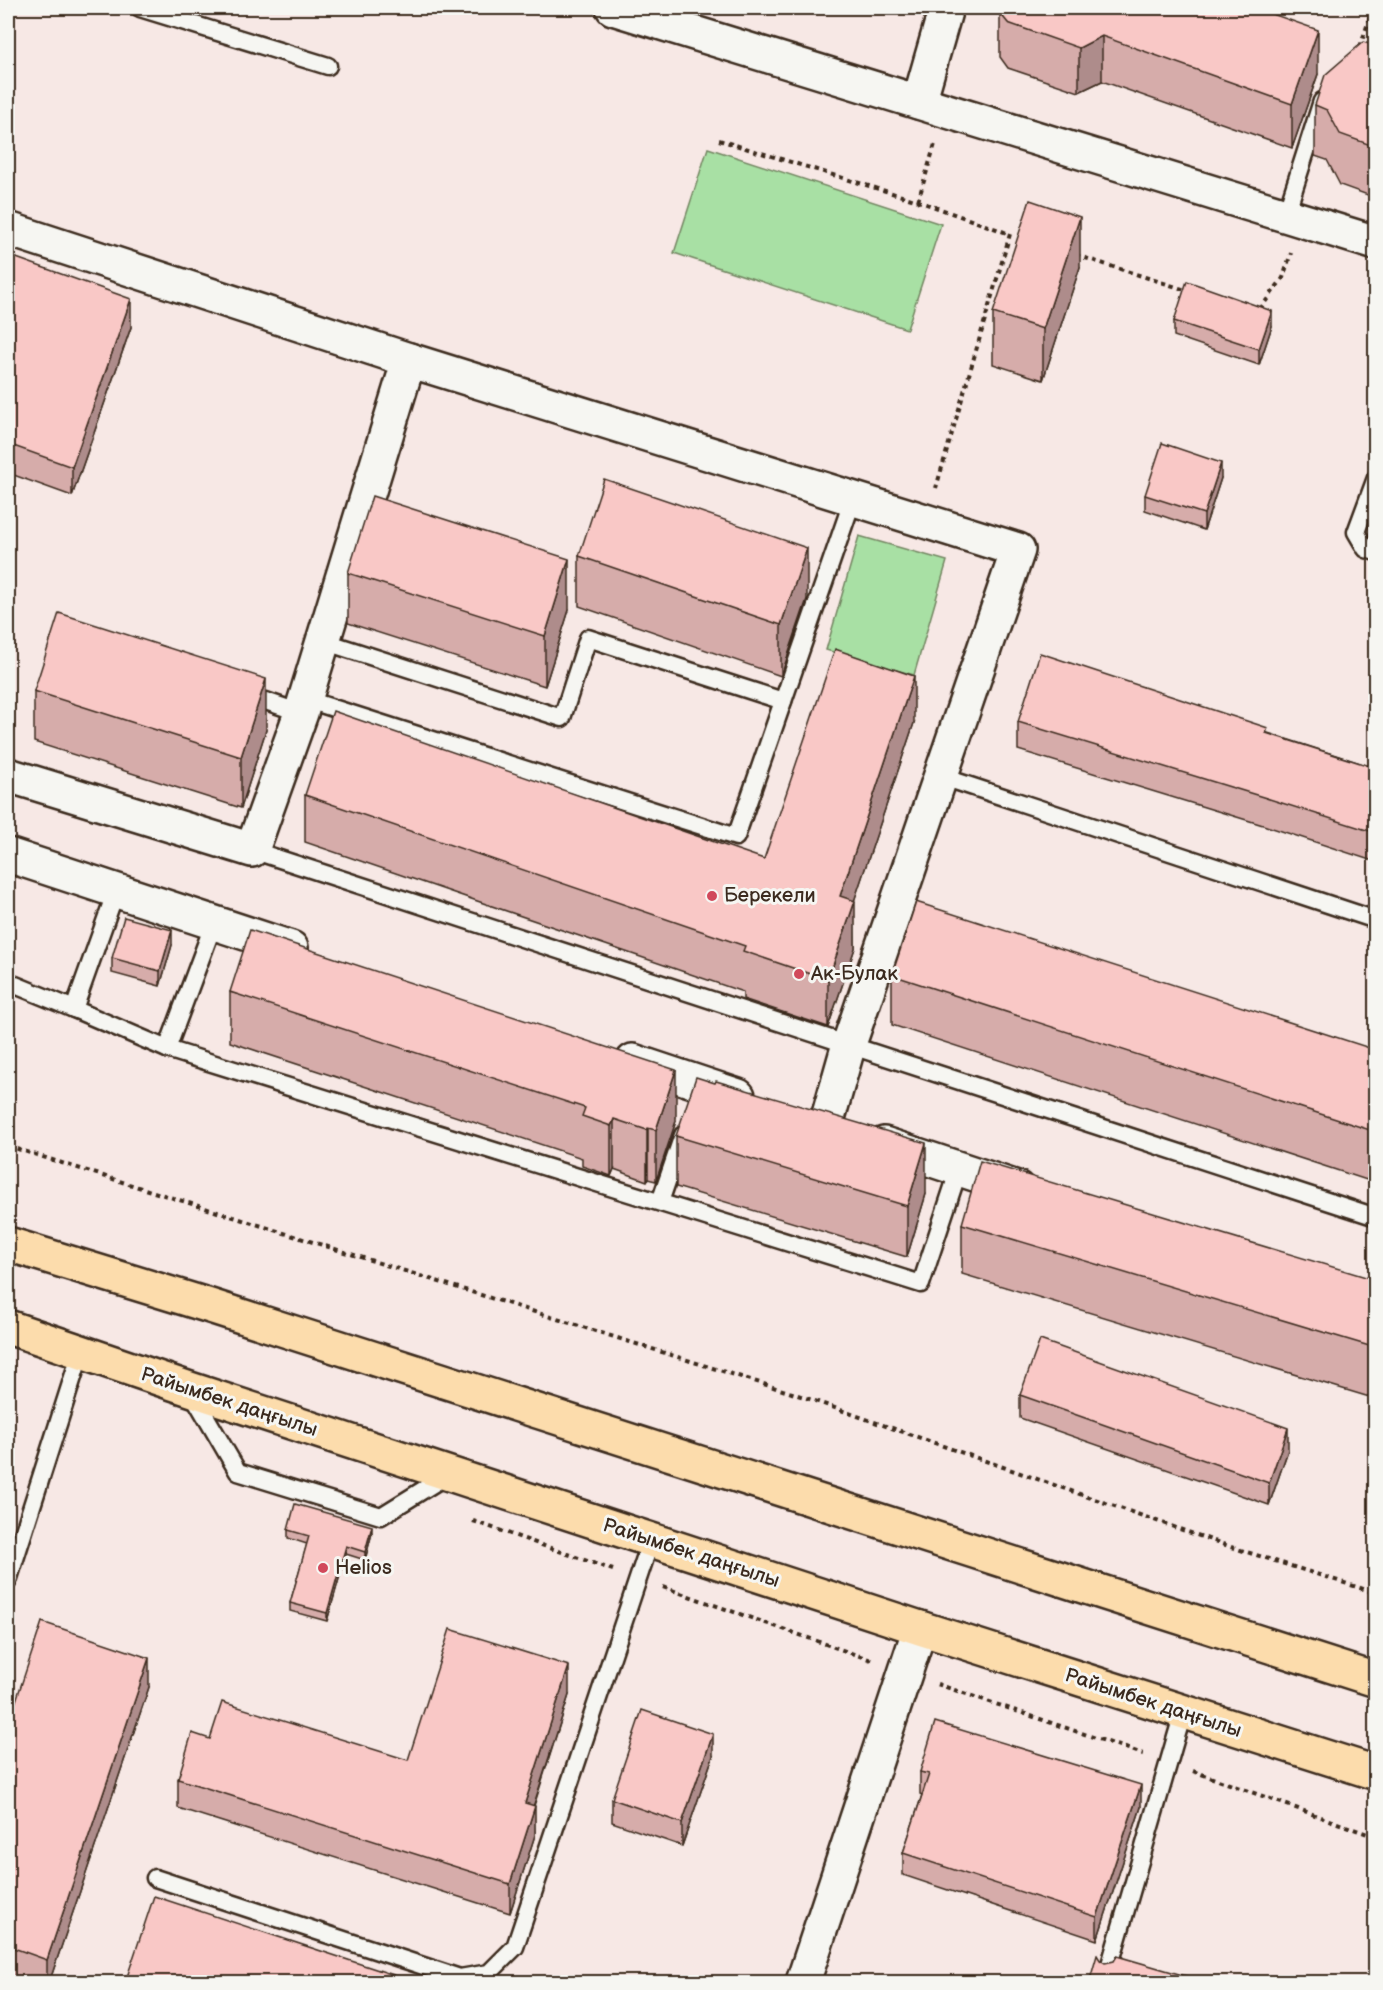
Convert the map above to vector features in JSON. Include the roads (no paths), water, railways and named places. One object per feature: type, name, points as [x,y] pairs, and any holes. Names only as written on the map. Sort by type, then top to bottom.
[{"type":"highway","points":[[8,1244],[230,1312],[1376,1680]]},
{"type":"highway","name":"Райымбек даңғылы","points":[[8,1327],[190,1389],[920,1628],[1376,1773]]},
{"type":"street","points":[[613,8],[647,13],[932,106],[1376,243]]},
{"type":"street","points":[[932,106],[946,8]]},
{"type":"street","points":[[8,229],[409,360],[1018,550],[849,1044],[826,1125]]},
{"type":"street","points":[[8,775],[252,850],[303,706],[409,360]]},
{"type":"street","points":[[8,855],[316,956]]},
{"type":"street","points":[[610,1053],[699,1089],[763,1104]]},
{"type":"street","points":[[795,1114],[1049,1199]]},
{"type":"street","points":[[803,1983],[920,1628]]},
{"type":"lane","points":[[140,8],[328,66]]},
{"type":"lane","points":[[1286,214],[1327,86]]},
{"type":"lane","points":[[1376,478],[1356,532],[1366,549],[1376,552]]},
{"type":"lane","points":[[233,690],[303,706],[736,837],[852,499]]},
{"type":"lane","points":[[323,641],[562,718],[588,638],[783,701]]},
{"type":"lane","points":[[940,776],[1376,920]]},
{"type":"lane","points":[[252,850],[1376,1217]]},
{"type":"lane","points":[[74,1009],[116,891]]},
{"type":"lane","points":[[168,1049],[214,923]]},
{"type":"lane","points":[[8,982],[168,1049],[921,1284],[959,1168]]},
{"type":"lane","points":[[660,1202],[689,1116]]},
{"type":"lane","points":[[8,1581],[81,1352]]},
{"type":"lane","points":[[190,1389],[238,1472],[381,1516],[450,1474]]},
{"type":"lane","points":[[155,1878],[460,1978],[489,1973],[514,1947],[651,1540]]},
{"type":"lane","points":[[1107,1975],[1183,1713]]},
{"type":"place","name":"Берекели","points":[[712,896]]},
{"type":"place","name":"Ак-Булак","points":[[799,974]]},
{"type":"place","name":"Helios","points":[[323,1568]]}]
